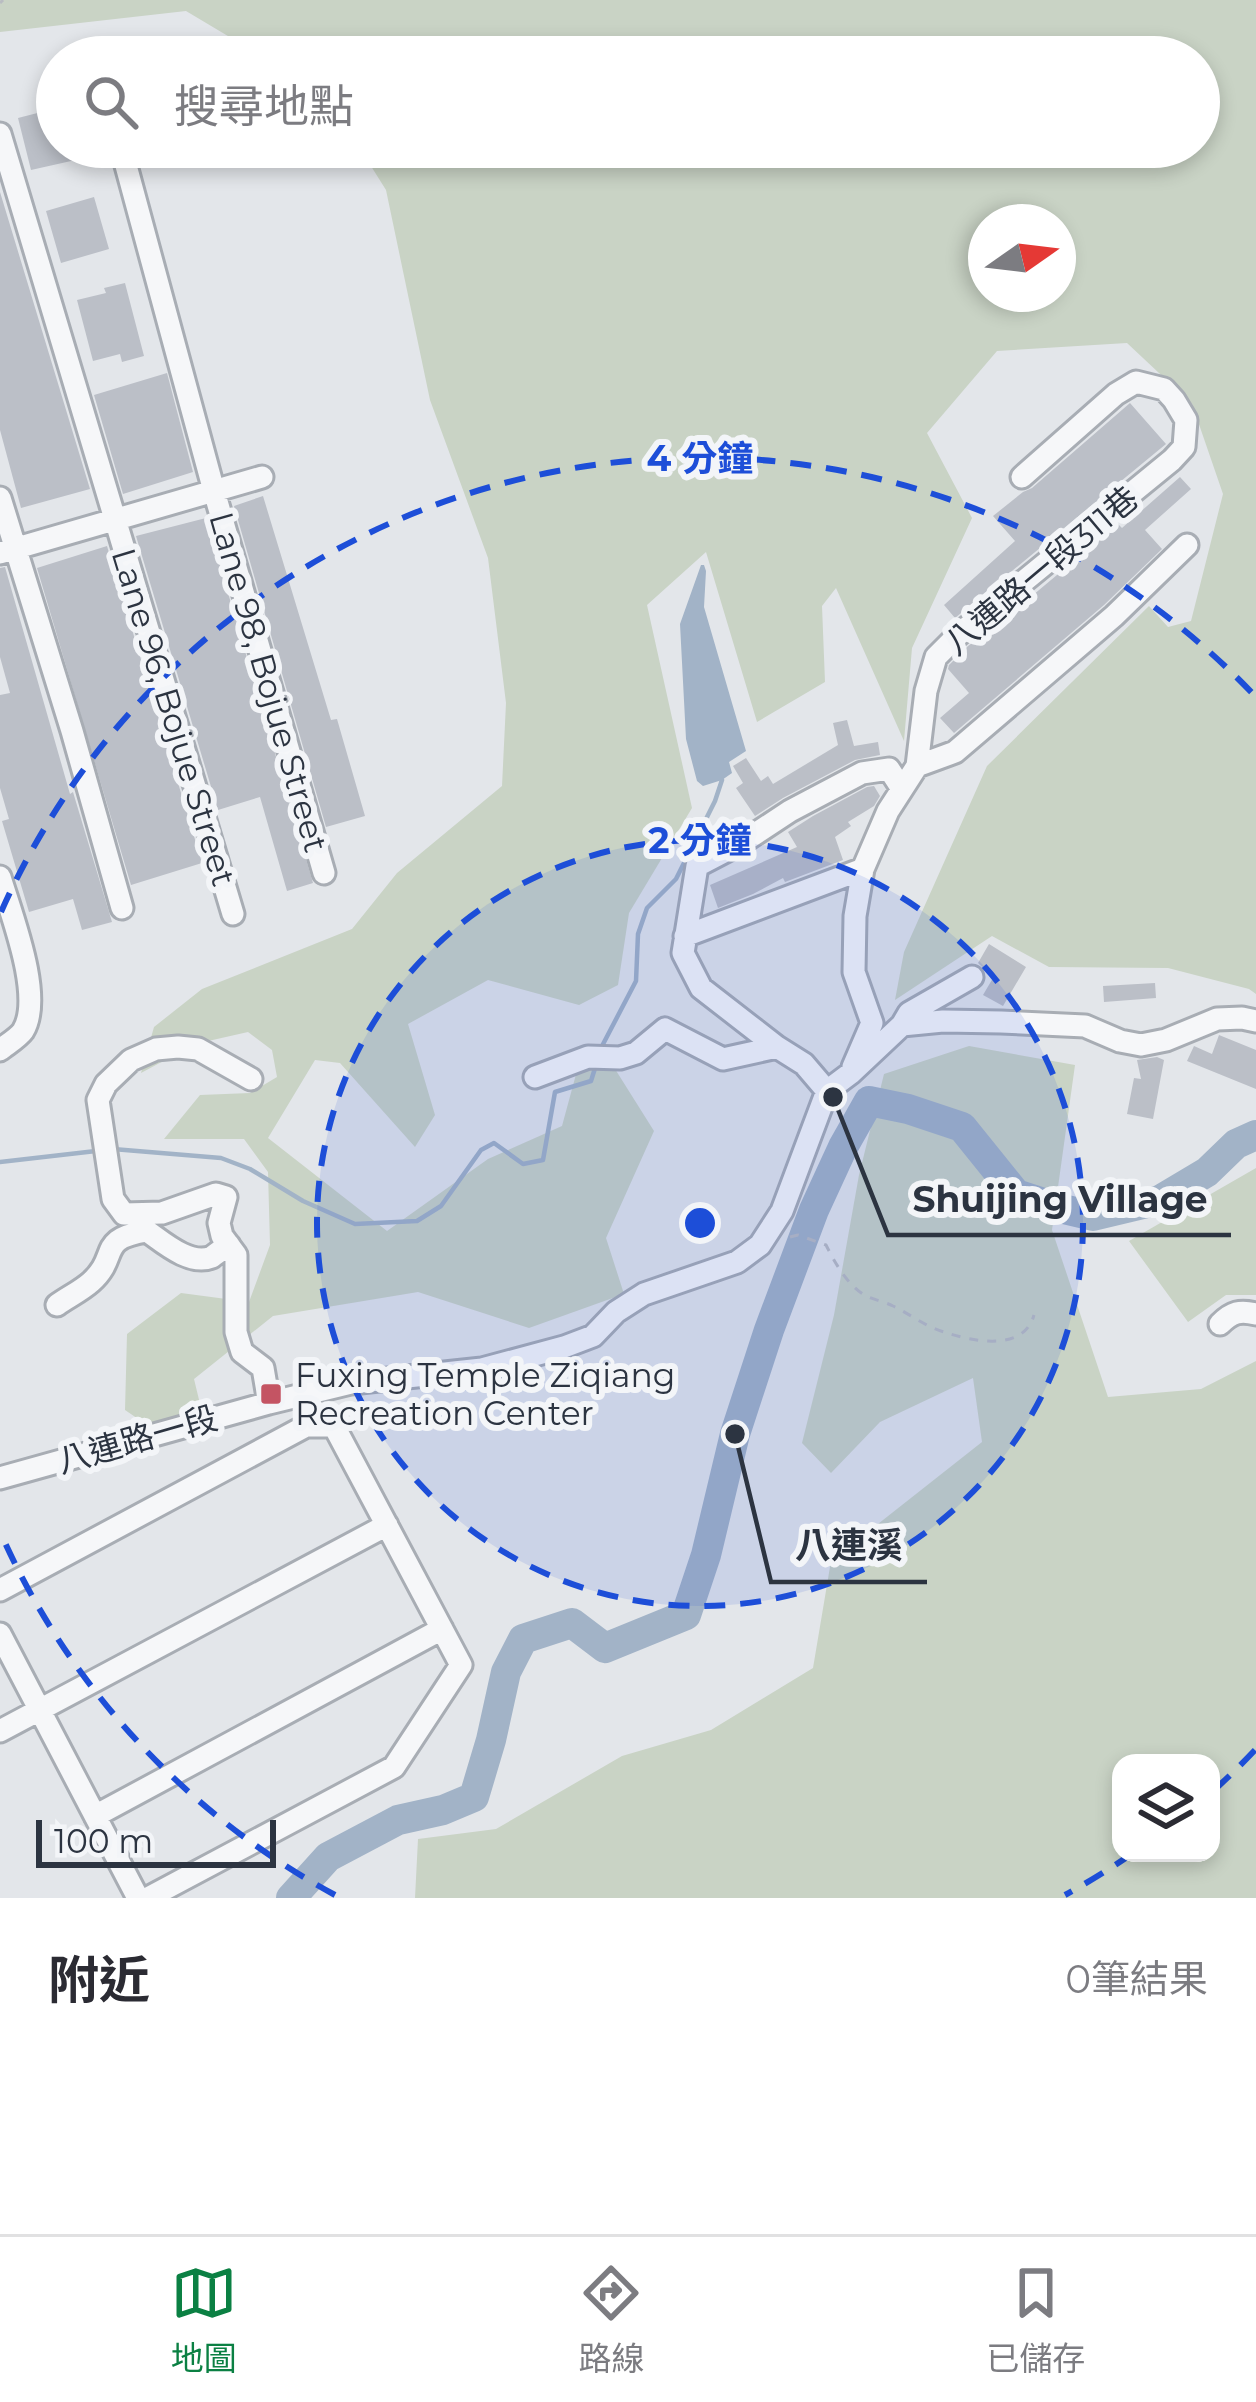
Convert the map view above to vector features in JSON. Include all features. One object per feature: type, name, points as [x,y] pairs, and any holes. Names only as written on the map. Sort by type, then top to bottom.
[{"type":"street","name":"Lane 96, Bojue Street","points":[[0,134],[232,914]]},
{"type":"street","name":"Lane 98, Bojue Street","points":[[127,168],[324,873]]},
{"type":"street","name":"八連路一段311巷","points":[[851,1073],[872,1023],[854,973],[862,869],[916,766],[926,691],[936,657],[1172,460],[1184,447],[1186,420],[1164,389],[1136,382],[1022,477]]},
{"type":"street","points":[[8,551],[262,477]]},
{"type":"street","points":[[0,498],[8,551],[72,731],[122,908]]},
{"type":"street","points":[[916,766],[955,752],[1114,616],[1187,545]]},
{"type":"street","points":[[902,789],[889,769],[862,773],[697,866],[683,953],[701,988],[804,1064],[826,1091],[851,1073],[909,1013],[972,977]]},
{"type":"street","points":[[686,930],[862,869]]},
{"type":"street","points":[[0,877],[29,977],[30,1003],[23,1031],[0,1050]]},
{"type":"street","points":[[902,1025],[1064,1024],[1141,1045],[1217,1019],[1256,1022]]},
{"type":"street","points":[[535,1077],[587,1057],[620,1058],[636,1053],[665,1029],[723,1059],[778,1047]]},
{"type":"street","points":[[251,1078],[198,1049],[156,1049],[131,1060],[106,1084],[98,1100],[112,1199],[124,1214],[162,1213],[216,1194],[226,1197],[219,1223],[236,1255],[236,1332],[242,1352],[263,1368],[269,1402]]},
{"type":"street","name":"八連路一段","points":[[0,1478],[269,1402],[351,1383],[482,1369],[593,1336],[616,1312],[644,1294],[737,1262],[760,1245],[782,1210],[826,1091]]},
{"type":"street","points":[[56,1305],[94,1280],[112,1243],[123,1235],[147,1231],[196,1259],[212,1257],[229,1245]]},
{"type":"street","points":[[1220,1324],[1242,1310],[1256,1314]]},
{"type":"street","points":[[0,1590],[306,1426],[334,1426],[461,1665],[394,1767],[148,1898]]},
{"type":"street","points":[[0,1731],[387,1525]]},
{"type":"street","points":[[95,1816],[442,1629]]},
{"type":"street","points":[[0,1634],[138,1898]]},
{"type":"path","points":[[798,1235],[826,1245],[864,1295],[941,1332],[994,1342],[1016,1337],[1031,1327],[1034,1316]]},
{"type":"green space","points":[[0,0],[1256,0],[1256,994],[1168,968],[1049,967],[992,936],[895,1000],[904,952],[987,766],[1149,606],[1168,627],[1191,621],[1223,494],[1192,404],[1127,343],[997,351],[927,433],[972,518],[912,648],[904,741],[836,588],[822,606],[825,682],[757,722],[706,552],[647,605],[692,808],[629,913],[618,985],[579,1005],[488,980],[408,1024],[435,1115],[415,1147],[340,1063],[315,1060],[268,1138],[387,1231],[488,1159],[562,1126],[578,1067],[610,1061],[654,1131],[606,1238],[624,1294],[529,1328],[418,1292],[273,1316],[194,1379],[201,1408],[150,1427],[125,1410],[127,1334],[181,1293],[249,1302],[270,1245],[268,1172],[244,1139],[164,1139],[200,1095],[250,1093],[277,1077],[272,1050],[248,1032],[195,1044],[141,1073],[154,1027],[202,989],[352,929],[397,873],[502,786],[506,703],[488,558],[430,400],[386,190],[372,168],[1220,168],[1220,36],[228,36],[186,11],[0,32]]},
{"type":"green space","points":[[969,1046],[1075,1065],[1052,1230],[1108,1397],[1201,1389],[1256,1361],[1256,1898],[415,1898],[418,1839],[496,1829],[622,1756],[711,1730],[813,1668],[831,1561],[982,1442],[973,1378],[880,1422],[831,1473],[802,1443],[834,1315],[859,1175],[884,1074]]},
{"type":"green space","points":[[1256,1168],[1256,1295],[1226,1295],[1188,1322],[1129,1241]]},
{"type":"water","points":[[701,565],[706,571],[704,607],[746,751],[729,762],[732,773],[703,786],[697,781],[686,739],[680,624]]},
{"type":"building","points":[[36,113],[36,168],[40,168],[31,170],[18,118]]},
{"type":"building","points":[[0,192],[90,489],[21,508],[0,430]]},
{"type":"building","points":[[94,197],[109,249],[61,263],[46,211]]},
{"type":"building","points":[[125,283],[144,356],[122,362],[120,354],[93,361],[77,300]]},
{"type":"building","points":[[167,373],[193,472],[123,494],[94,395]]},
{"type":"building","points":[[1130,403],[1166,444],[955,618],[944,605],[1015,541],[993,516]]},
{"type":"building","points":[[1180,477],[1191,489],[1145,530],[1162,549],[954,733],[940,718],[969,693],[949,665]]},
{"type":"building","points":[[263,496],[365,816],[326,827],[234,506]]},
{"type":"building","points":[[206,518],[313,883],[287,891],[260,797],[218,810],[136,536]]},
{"type":"building","points":[[107,546],[202,863],[131,885],[37,568]]},
{"type":"building","points":[[5,567],[112,922],[82,930],[73,899],[29,912],[2,821],[9,819],[0,788],[0,695],[10,693],[0,657],[0,568]]},
{"type":"building","points":[[847,720],[854,746],[878,742],[880,755],[855,760],[755,816],[736,788],[743,783],[733,766],[746,758],[761,781],[768,776],[773,784],[838,745],[833,723]]},
{"type":"building","points":[[874,786],[880,796],[874,806],[848,822],[851,826],[835,837],[843,860],[785,882],[783,878],[718,908],[710,885],[797,847],[788,832]]},
{"type":"building","points":[[989,944],[1026,967],[1003,1006],[983,995],[993,978],[978,963]]},
{"type":"building","points":[[1155,983],[1156,998],[1104,1002],[1103,986]]},
{"type":"building","points":[[1219,1035],[1256,1050],[1256,1089],[1187,1061],[1194,1046],[1212,1054]]},
{"type":"building","points":[[1137,1060],[1164,1060],[1153,1119],[1127,1114],[1134,1078],[1141,1079]]},
{"type":"waterway","points":[[601,1048],[636,981],[638,934],[647,908],[676,879],[722,780]]},
{"type":"waterway","points":[[113,1149],[221,1158],[355,1224],[417,1221],[441,1206],[481,1150],[494,1143],[523,1164],[543,1160],[555,1092],[591,1081],[596,1065]]},
{"type":"waterway","points":[[291,1898],[328,1857],[398,1820],[474,1797],[506,1672],[523,1639],[572,1623],[605,1648],[686,1615],[769,1330],[814,1210],[869,1101],[962,1127],[1016,1194],[1093,1216],[1160,1200],[1207,1172],[1236,1144],[1256,1135]]},
{"type":"waterway","points":[[0,1162],[96,1151]]},
{"type":"place","name":"Shuijing Village","points":[[833,1097]]},
{"type":"place","name":"Fuxing Temple Ziqiang Recreation Center","points":[[271,1394]]},
{"type":"place","name":"八連溪","points":[[735,1434]]}]
